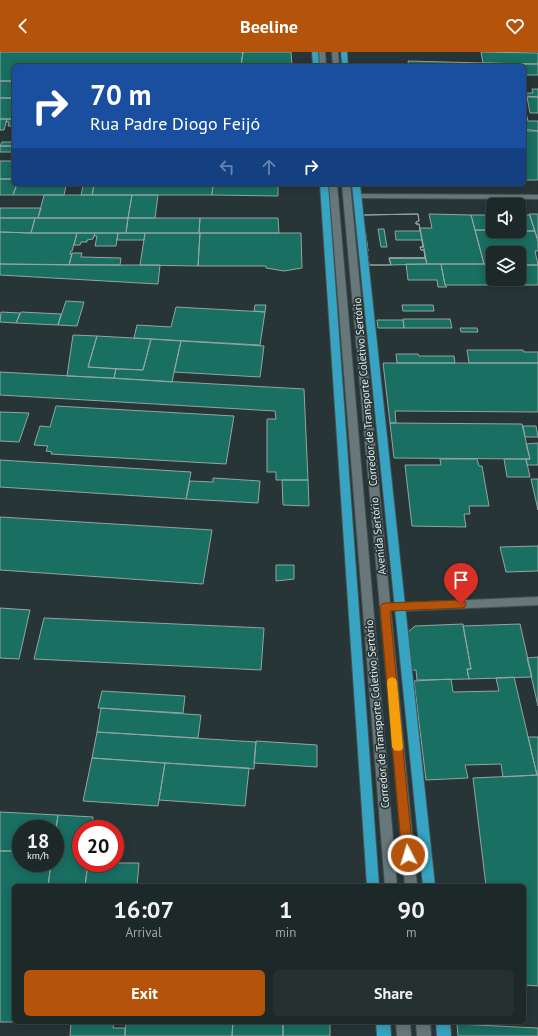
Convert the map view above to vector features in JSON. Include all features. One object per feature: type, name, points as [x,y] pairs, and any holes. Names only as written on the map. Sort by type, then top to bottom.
[{"type":"main road","points":[[315,52],[316,64]]},
{"type":"main road","points":[[344,52],[345,64]]},
{"type":"main road","points":[[324,186],[374,884]]},
{"type":"main road","name":"Avenida Sertório","points":[[356,186],[429,884]]},
{"type":"main road","points":[[383,1024],[384,1036]]},
{"type":"main road","points":[[443,1024],[444,1036]]},
{"type":"street","points":[[322,52],[323,64]]},
{"type":"street","points":[[335,52],[336,64]]},
{"type":"street","name":"Corredor de Transporte Coletivo Sertório","points":[[333,186],[391,884]]},
{"type":"street","name":"Corredor de Transporte Coletivo Sertório","points":[[346,186],[410,884]]},
{"type":"street","points":[[347,196],[538,197]]},
{"type":"street","points":[[385,607],[538,601]]},
{"type":"street","points":[[402,1024],[404,1036]]},
{"type":"street","points":[[423,1024],[424,1036]]},
{"type":"building","points":[[0,52],[243,52],[241,64],[12,64],[12,81],[0,81]]},
{"type":"building","points":[[243,52],[291,52],[292,64],[241,64]]},
{"type":"building","points":[[481,52],[538,53],[538,64],[483,63]]},
{"type":"building","points":[[408,61],[521,64],[409,64]]},
{"type":"building","points":[[526,64],[538,64],[538,75],[526,75]]},
{"type":"building","points":[[0,81],[12,81],[12,98],[0,98]]},
{"type":"building","points":[[532,89],[538,89],[538,97],[526,96],[526,93],[533,93]]},
{"type":"building","points":[[527,97],[538,97],[538,113],[530,113]]},
{"type":"building","points":[[0,98],[12,98],[12,119],[0,119]]},
{"type":"building","points":[[526,113],[528,121],[538,121],[538,131],[526,129]]},
{"type":"building","points":[[0,119],[7,119],[4,130],[0,130]]},
{"type":"building","points":[[7,119],[12,119],[12,126],[8,126],[9,122],[6,122]]},
{"type":"building","points":[[526,131],[538,131],[538,180],[526,180]]},
{"type":"building","points":[[2,142],[12,142],[12,146],[0,146]]},
{"type":"building","points":[[0,146],[12,146],[12,152],[0,152]]},
{"type":"building","points":[[0,161],[12,161],[12,179],[0,179]]},
{"type":"building","points":[[0,179],[12,179],[12,186],[16,186],[13,195],[0,195]]},
{"type":"building","points":[[16,186],[66,186],[64,195],[13,195]]},
{"type":"building","points":[[83,186],[94,186],[92,195],[81,195]]},
{"type":"building","points":[[94,186],[213,186],[212,195],[92,195]]},
{"type":"building","points":[[213,186],[278,186],[278,196],[212,195]]},
{"type":"building","points":[[44,195],[132,195],[128,218],[38,218]]},
{"type":"building","points":[[132,195],[158,195],[155,218],[128,218]]},
{"type":"building","points":[[0,208],[41,208],[38,218],[0,218]]},
{"type":"building","points":[[418,214],[419,221],[416,222],[416,224],[419,224],[420,231],[395,231],[396,240],[422,240],[423,247],[420,247],[421,250],[424,250],[425,258],[389,258],[391,265],[369,265],[368,256],[365,256],[365,251],[368,251],[365,229],[362,229],[362,223],[364,223],[363,215]],"holes":[[[378,229],[384,229],[387,247],[381,247]]]},
{"type":"building","points":[[418,214],[419,221],[416,222],[416,224],[419,224],[423,247],[420,247],[421,250],[424,250],[425,258],[389,258],[391,265],[369,265],[368,256],[365,256],[365,251],[368,251],[365,229],[362,229],[362,223],[364,223],[363,215]]},
{"type":"building","points":[[429,214],[471,215],[484,264],[427,264],[420,228],[432,228]]},
{"type":"building","points":[[529,214],[538,214],[538,238],[537,238]]},
{"type":"building","points":[[471,215],[486,215],[486,230],[475,230]]},
{"type":"building","points":[[526,215],[530,215],[535,231],[526,231]]},
{"type":"building","points":[[0,218],[35,218],[31,233],[0,232]]},
{"type":"building","points":[[35,218],[128,218],[126,233],[31,233]]},
{"type":"building","points":[[128,218],[200,218],[199,233],[126,233]]},
{"type":"building","points":[[200,218],[278,218],[279,233],[199,233]]},
{"type":"building","points":[[475,230],[486,230],[486,238],[526,238],[526,231],[535,231],[538,242],[538,251],[535,251],[538,265],[526,265],[526,246],[486,246],[486,264],[484,264]]},
{"type":"building","points":[[0,232],[77,233],[70,254],[72,254],[69,265],[0,264]]},
{"type":"building","points":[[77,233],[95,233],[93,239],[87,240],[87,242],[81,242],[80,245],[74,245]]},
{"type":"building","points":[[95,233],[118,233],[116,246],[95,246],[97,236],[94,236]]},
{"type":"building","points":[[118,233],[145,233],[144,240],[117,240]]},
{"type":"building","points":[[145,233],[200,233],[198,266],[140,265]]},
{"type":"building","points":[[200,233],[301,233],[302,268],[284,271],[266,268],[266,266],[198,266]]},
{"type":"building","points":[[72,253],[82,253],[81,257],[121,258],[120,265],[69,265]]},
{"type":"building","points":[[389,258],[425,258],[427,264],[391,265]]},
{"type":"building","points":[[0,264],[160,265],[158,284],[0,275]]},
{"type":"building","points":[[406,264],[441,264],[445,285],[447,287],[438,287],[437,280],[408,280]]},
{"type":"building","points":[[441,264],[486,264],[486,285],[445,285]]},
{"type":"building","points":[[526,265],[538,265],[538,285],[526,285]]},
{"type":"building","points":[[66,301],[84,302],[77,326],[58,325]]},
{"type":"building","points":[[255,305],[266,305],[265,312],[254,311]]},
{"type":"building","points":[[402,305],[433,305],[434,311],[403,311]]},
{"type":"building","points":[[176,307],[265,312],[260,345],[134,338],[137,325],[171,327]]},
{"type":"building","points":[[1,312],[20,313],[16,323],[0,322]]},
{"type":"building","points":[[21,312],[61,314],[58,325],[16,323]]},
{"type":"building","points":[[403,319],[450,319],[452,328],[404,328]]},
{"type":"building","points":[[377,320],[403,320],[404,328],[378,328]]},
{"type":"building","points":[[460,328],[477,328],[478,332],[461,332]]},
{"type":"building","points":[[73,335],[97,336],[88,367],[116,369],[114,378],[67,376]]},
{"type":"building","points":[[97,336],[151,339],[143,370],[88,367]]},
{"type":"building","points":[[151,339],[181,341],[172,382],[114,378],[116,369],[143,370]]},
{"type":"building","points":[[181,341],[264,346],[260,377],[174,372]]},
{"type":"building","points":[[467,350],[523,350],[524,352],[538,352],[538,363],[469,363]]},
{"type":"building","points":[[396,354],[418,354],[419,356],[454,356],[455,363],[397,363]]},
{"type":"building","points":[[383,363],[538,363],[538,412],[395,411],[396,423],[390,423]]},
{"type":"building","points":[[0,372],[304,389],[308,480],[276,480],[276,472],[267,472],[267,419],[276,419],[275,411],[0,395]]},
{"type":"building","points":[[56,406],[234,416],[226,464],[51,454],[52,452],[46,451],[48,446],[34,445],[40,426],[50,427]]},
{"type":"building","points":[[0,412],[29,413],[19,442],[0,441]]},
{"type":"building","points":[[390,423],[522,424],[530,459],[394,458]]},
{"type":"building","points":[[523,426],[536,426],[538,437],[525,437]]},
{"type":"building","points":[[538,443],[538,465],[527,465],[526,459],[530,459],[526,444]]},
{"type":"building","points":[[440,459],[477,459],[479,466],[482,466],[489,506],[469,506],[470,514],[464,514],[466,527],[412,526],[405,465],[441,465]]},
{"type":"building","points":[[504,459],[526,459],[530,477],[507,477]]},
{"type":"building","points":[[0,460],[191,472],[186,499],[0,487]]},
{"type":"building","points":[[213,478],[260,481],[258,503],[186,499],[190,481],[213,482]]},
{"type":"building","points":[[531,479],[538,479],[538,510]]},
{"type":"building","points":[[282,480],[308,480],[309,506],[283,505]]},
{"type":"building","points":[[0,517],[212,530],[203,584],[0,570]]},
{"type":"building","points":[[538,546],[538,571],[506,572],[500,547]]},
{"type":"building","points":[[276,565],[294,565],[294,579],[276,581]]},
{"type":"building","points":[[0,608],[30,610],[19,659],[0,658]]},
{"type":"building","points":[[44,618],[264,628],[261,670],[34,659]]},
{"type":"building","points":[[463,624],[471,669],[467,669],[469,679],[417,680],[416,670],[412,670],[408,632],[415,626]]},
{"type":"building","points":[[520,624],[532,677],[469,679],[467,669],[471,669],[463,626]]},
{"type":"building","points":[[538,657],[538,706],[527,658]]},
{"type":"building","points":[[514,677],[537,775],[503,777],[501,764],[465,765],[468,778],[426,780],[414,681],[451,679],[453,692],[499,691],[496,678]]},
{"type":"building","points":[[102,691],[185,696],[183,713],[98,708]]},
{"type":"building","points":[[101,708],[201,715],[198,738],[97,732]]},
{"type":"building","points":[[97,732],[256,742],[254,769],[92,758]]},
{"type":"building","points":[[528,737],[538,737],[538,775],[537,775]]},
{"type":"building","points":[[256,741],[317,745],[317,767],[254,763]]},
{"type":"building","points":[[92,758],[165,763],[158,806],[83,801]]},
{"type":"building","points":[[165,763],[249,768],[245,806],[159,800]]},
{"type":"building","points":[[538,775],[538,986],[526,985],[526,884],[486,884],[473,778]]},
{"type":"building","points":[[0,812],[58,815],[57,820],[12,820],[12,851],[0,851]]},
{"type":"building","points":[[58,815],[93,817],[93,820],[72,820],[72,872],[87,872],[85,884],[48,884],[50,872],[64,872],[64,820],[57,820]]},
{"type":"building","points":[[0,851],[12,851],[12,872],[50,872],[48,884],[12,884],[12,1022],[0,1022]]},
{"type":"building","points":[[124,863],[139,863],[137,884],[85,884],[87,872],[124,872]]},
{"type":"building","points":[[71,1024],[114,1024],[113,1028],[125,1028],[125,1036],[70,1036]]},
{"type":"building","points":[[126,1024],[233,1024],[232,1036],[125,1036]]},
{"type":"building","points":[[233,1024],[283,1024],[283,1036],[232,1036]]},
{"type":"building","points":[[283,1024],[330,1024],[330,1036],[283,1036]]},
{"type":"building","points":[[457,1024],[538,1028],[538,1036],[458,1036]]},
{"type":"slow traffic","points":[[392,682],[398,747]]},
{"type":"route","points":[[408,855],[385,607],[461,604]]}]
